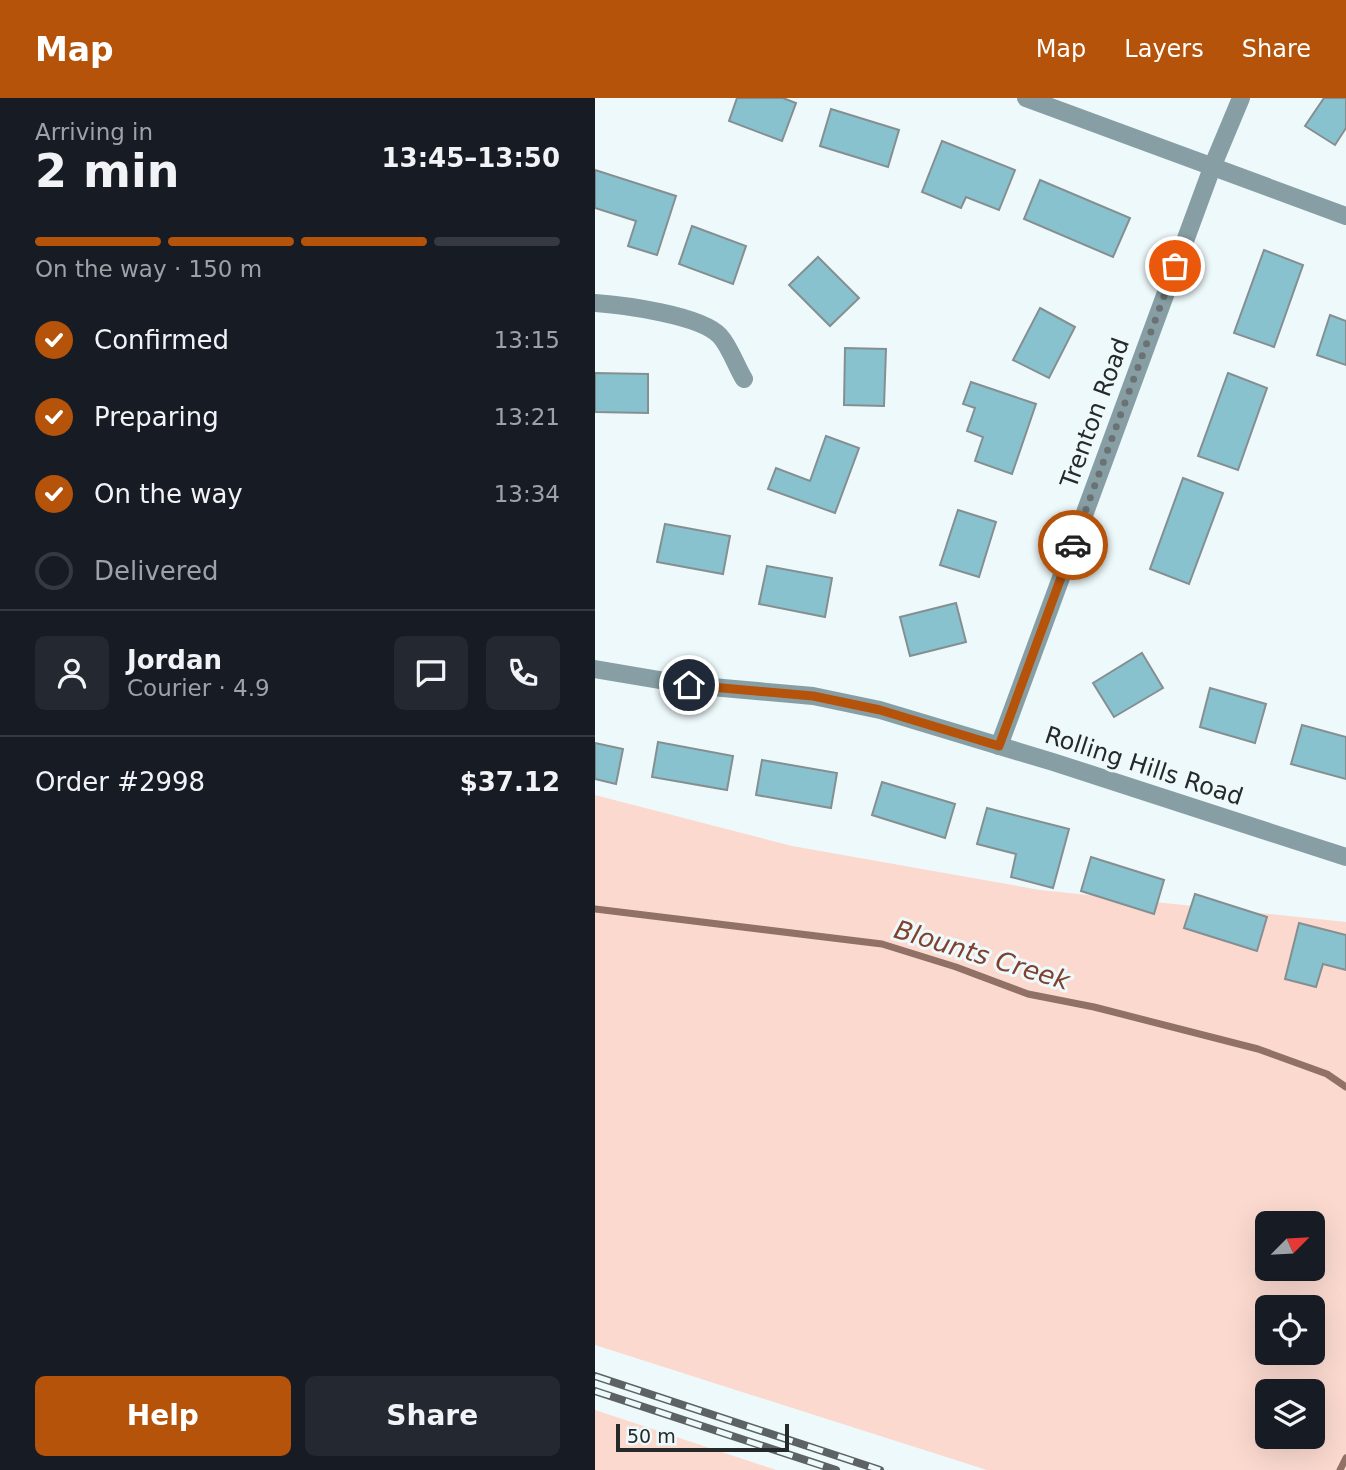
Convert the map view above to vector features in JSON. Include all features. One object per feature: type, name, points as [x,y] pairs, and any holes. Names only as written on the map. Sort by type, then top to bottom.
[{"type":"street","points":[[1026,98],[1346,216]]},
{"type":"street","name":"Trenton Road","points":[[999,746],[1213,165],[1241,98]]},
{"type":"street","points":[[595,303],[666,313],[719,335],[744,379]]},
{"type":"street","name":"Rolling Hills Road","points":[[595,669],[689,685],[813,696],[880,710],[1346,858]]},
{"type":"shaded area","points":[[595,795],[792,846],[1040,890],[1346,922],[1346,1470],[987,1470],[595,1345]]},
{"type":"shaded area","points":[[595,1410],[776,1470],[595,1470]]},
{"type":"building","points":[[737,98],[783,98],[796,103],[782,141],[729,121]]},
{"type":"building","points":[[1324,98],[1346,98],[1346,128],[1335,145],[1305,126]]},
{"type":"building","points":[[831,109],[899,130],[888,167],[820,146]]},
{"type":"building","points":[[942,141],[1015,170],[999,210],[966,197],[961,208],[922,192]]},
{"type":"building","points":[[595,170],[676,196],[657,255],[628,246],[636,221],[595,208]]},
{"type":"building","points":[[1040,180],[1130,218],[1113,257],[1024,219]]},
{"type":"building","points":[[692,226],[746,246],[733,284],[679,264]]},
{"type":"building","points":[[1264,250],[1303,265],[1274,347],[1234,333]]},
{"type":"building","points":[[818,257],[859,298],[830,326],[789,285]]},
{"type":"building","points":[[1040,308],[1075,327],[1049,378],[1013,360]]},
{"type":"building","points":[[1330,315],[1346,321],[1346,365],[1317,355]]},
{"type":"building","points":[[845,348],[886,349],[884,406],[844,405]]},
{"type":"building","points":[[595,373],[648,374],[648,413],[595,412]]},
{"type":"building","points":[[1228,373],[1267,388],[1238,470],[1198,456]]},
{"type":"building","points":[[971,382],[1036,404],[1012,474],[975,461],[983,437],[967,431],[975,408],[963,404]]},
{"type":"building","points":[[826,436],[859,448],[835,513],[768,489],[776,468],[810,481]]},
{"type":"building","points":[[1183,478],[1223,493],[1189,584],[1150,569]]},
{"type":"building","points":[[958,510],[996,522],[979,577],[940,565]]},
{"type":"building","points":[[665,524],[730,536],[723,574],[657,562]]},
{"type":"building","points":[[767,566],[832,578],[825,617],[759,604]]},
{"type":"building","points":[[956,603],[966,642],[910,656],[900,617]]},
{"type":"building","points":[[1142,653],[1163,688],[1114,717],[1093,683]]},
{"type":"building","points":[[1210,688],[1266,704],[1255,743],[1200,727]]},
{"type":"building","points":[[1302,725],[1346,737],[1346,779],[1291,764]]},
{"type":"building","points":[[658,742],[733,756],[727,790],[652,777]]},
{"type":"building","points":[[595,743],[623,749],[616,784],[595,779]]},
{"type":"building","points":[[762,760],[837,773],[831,808],[756,795]]},
{"type":"building","points":[[882,782],[955,804],[945,838],[872,815]]},
{"type":"building","points":[[987,808],[1069,829],[1053,888],[1011,877],[1016,854],[977,844]]},
{"type":"building","points":[[1091,857],[1164,880],[1154,914],[1081,891]]},
{"type":"building","points":[[1195,894],[1267,917],[1257,951],[1184,928]]},
{"type":"building","points":[[1299,923],[1346,935],[1346,970],[1323,964],[1316,987],[1285,979]]},
{"type":"waterway","name":"Blounts Creek","points":[[595,909],[882,944],[956,967],[1028,994],[1094,1007],[1258,1049],[1327,1074],[1346,1087]]},
{"type":"waterway","points":[[1340,1470],[1346,1458]]},
{"type":"railway","points":[[595,1376],[880,1470]]},
{"type":"railway","points":[[595,1391],[836,1470]]},
{"type":"way so far","points":[[1073,545],[1175,266]]},
{"type":"route","points":[[689,685],[750,688],[813,696],[880,710],[999,746],[1073,545]]}]
